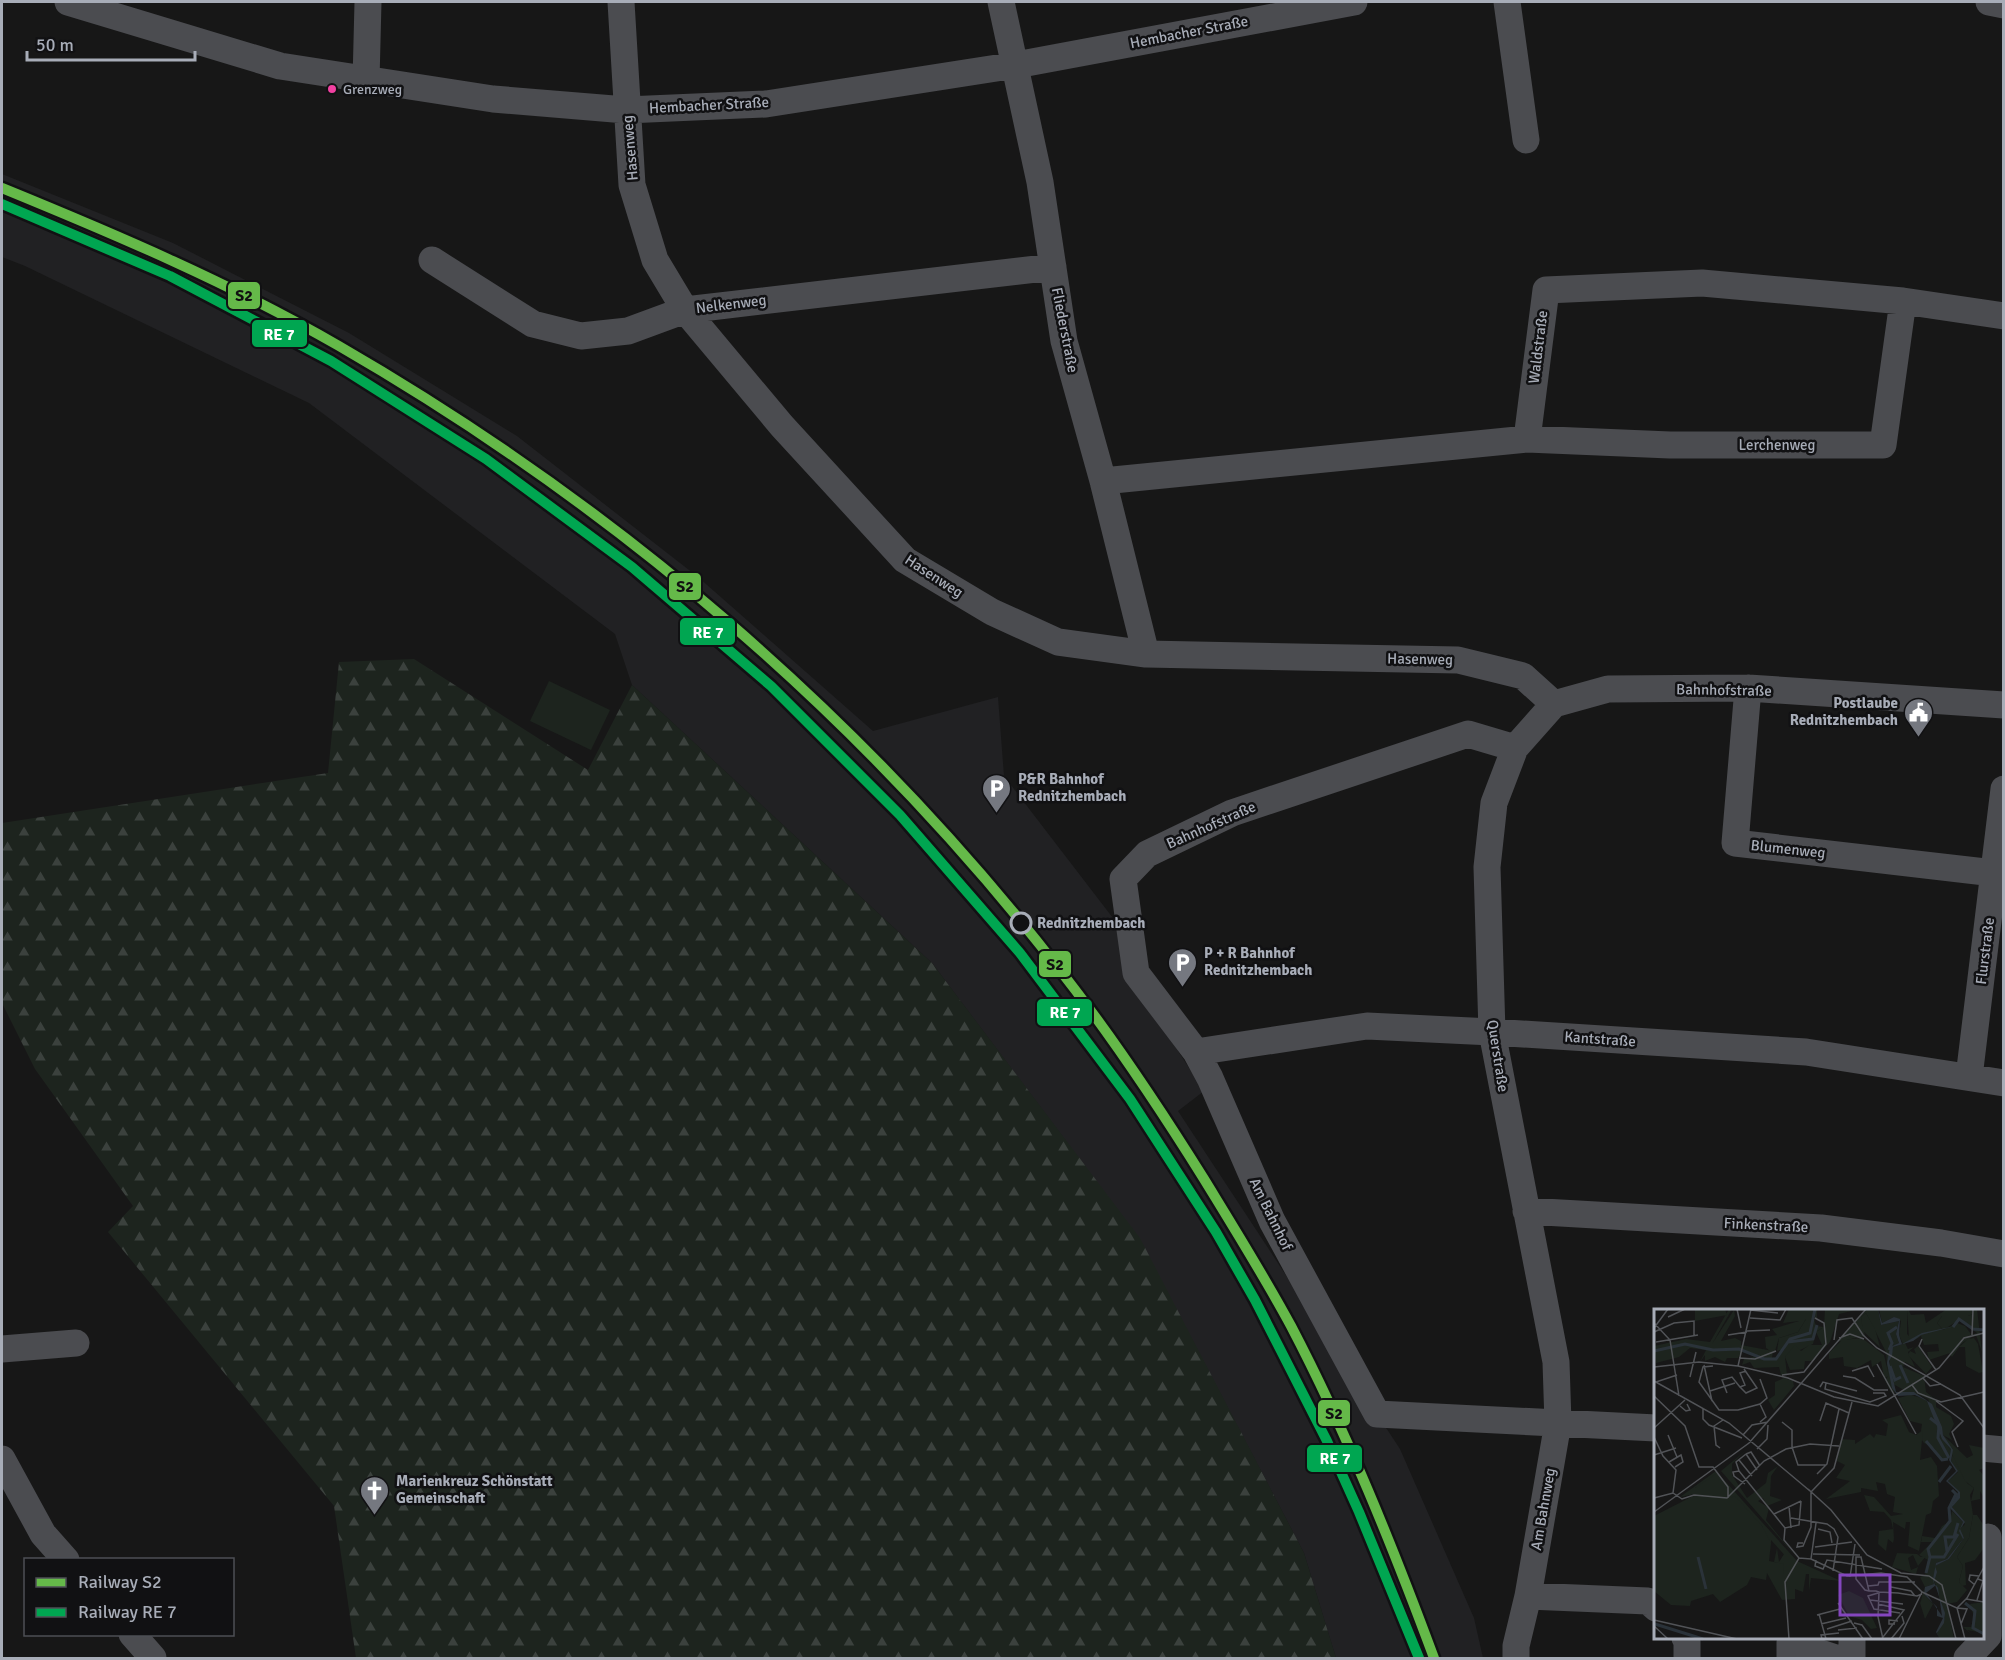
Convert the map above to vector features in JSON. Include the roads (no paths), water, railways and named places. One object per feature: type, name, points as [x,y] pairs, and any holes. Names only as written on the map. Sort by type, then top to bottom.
[{"type":"street","name":"Hembacher Straße","points":[[68,2],[136,12],[280,66],[493,99],[626,110],[766,104],[1016,65],[1354,2]]},
{"type":"street","points":[[366,81],[368,2]]},
{"type":"street","name":"Hasenweg","points":[[621,2],[632,185],[655,260],[685,310],[782,426],[905,560],[992,612],[1058,642],[1146,654],[1458,660],[1523,676],[1554,704]]},
{"type":"street","name":"Fliederstraße","points":[[1000,2],[1016,65],[1040,182],[1064,341],[1103,481],[1146,654]]},
{"type":"street","points":[[1507,2],[1526,140]]},
{"type":"street","points":[[1989,2],[2004,5]]},
{"type":"street","name":"Nelkenweg","points":[[432,260],[533,324],[581,336],[628,331],[685,310],[1053,267]]},
{"type":"street","name":"Waldstraße","points":[[1527,439],[1546,290],[1702,283],[1903,301],[2004,316]]},
{"type":"street","name":"Lerchenweg","points":[[1527,439],[1670,445],[1883,445],[1903,301]]},
{"type":"street","points":[[1103,481],[1527,439]]},
{"type":"street","name":"Bahnhofstraße","points":[[1554,704],[1608,690],[1748,688],[2004,705]]},
{"type":"street","name":"Blumenweg","points":[[1748,688],[1735,843],[1994,873]]},
{"type":"street","name":"Querstraße","points":[[1554,704],[1515,748],[1494,803],[1487,867],[1492,1032],[1556,1362],[1558,1423]]},
{"type":"street","name":"Bahnhofstraße","points":[[1147,854],[1232,813],[1468,734],[1515,748]]},
{"type":"street","name":"Flurstraße","points":[[1970,1077],[2004,789]]},
{"type":"street","name":"Am Bahnhof","points":[[1147,854],[1123,879],[1136,973],[1196,1052],[1210,1078],[1272,1221],[1377,1414],[1558,1423]]},
{"type":"street","name":"Kantstraße","points":[[1196,1052],[1367,1026],[1806,1052],[2004,1083]]},
{"type":"street","name":"Finkenstraße","points":[[1526,1211],[1821,1228],[1941,1243],[2004,1254]]},
{"type":"street","points":[[2,1349],[76,1343]]},
{"type":"street","points":[[1558,1423],[1654,1428]]},
{"type":"street","name":"Am Bahnweg","points":[[1516,1659],[1516,1646],[1528,1596],[1558,1423]]},
{"type":"street","points":[[1984,1448],[2004,1450]]},
{"type":"street","points":[[2,1459],[43,1534],[64,1558]]},
{"type":"street","points":[[1967,1659],[1988,1636],[1988,1537]]},
{"type":"street","points":[[1528,1596],[1648,1601],[1654,1606]]},
{"type":"street","points":[[133,1636],[153,1659]]},
{"type":"street","points":[[1686,1639],[1687,1659]]},
{"type":"street","points":[[1852,1639],[1852,1659]]},
{"type":"street","points":[[1790,1659],[1790,1643],[1836,1659]]},
{"type":"rail line","name":"S2","points":[[2,188],[131,242],[216,281],[299,323],[441,408],[541,475],[637,547],[729,623],[818,703],[902,787],[983,876],[1079,994],[1187,1152],[1260,1270],[1312,1366],[1350,1448],[1434,1658]]},
{"type":"place","name":"Grenzweg","points":[[332,89]]},
{"type":"place","name":"Postlaube Rednitzhembach","points":[[1919,738]]},
{"type":"place","name":"P&R Bahnhof Rednitzhembach","points":[[997,814]]},
{"type":"place","name":"Rednitzhembach","points":[[1021,923]]},
{"type":"place","name":"P + R Bahnhof Rednitzhembach","points":[[1183,988]]},
{"type":"place","name":"Marienkreuz Schönstatt Gemeinschaft","points":[[375,1516]]}]
